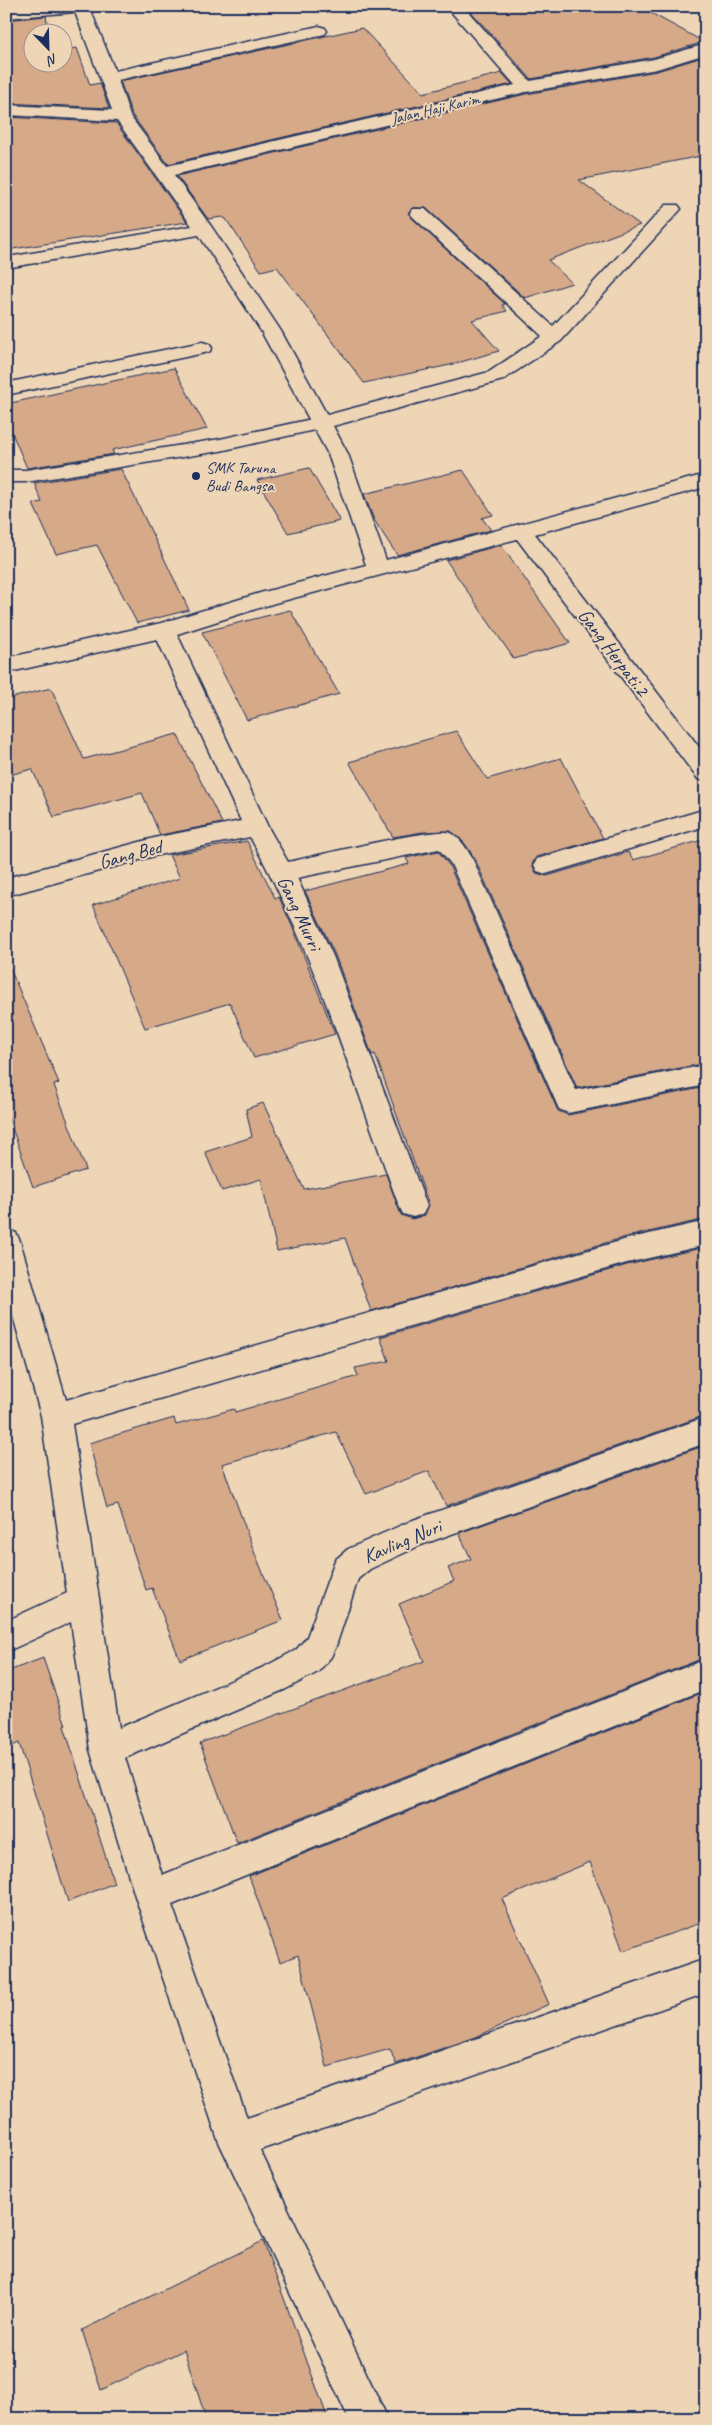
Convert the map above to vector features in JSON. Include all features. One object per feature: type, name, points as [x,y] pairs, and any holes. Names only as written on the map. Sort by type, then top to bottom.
[{"type":"street","points":[[6,13],[81,6],[122,116],[204,229],[271,332],[338,454],[378,568]]},
{"type":"street","points":[[454,6],[526,87]]},
{"type":"street","points":[[109,77],[319,31]]},
{"type":"street","name":"Jalan Haji Karim","points":[[164,172],[526,87],[657,64],[706,49]]},
{"type":"street","points":[[6,110],[122,116]]},
{"type":"street","points":[[6,476],[26,476],[220,445],[321,423],[496,376],[554,337],[672,209]]},
{"type":"street","points":[[419,213],[554,337]]},
{"type":"street","points":[[8,263],[204,229]]},
{"type":"street","points":[[6,389],[202,348]]},
{"type":"street","points":[[6,666],[164,630],[268,598],[706,480]]},
{"type":"street","name":"Gang Herpati.2","points":[[522,531],[706,773]]},
{"type":"street","name":"Gang Murri","points":[[164,630],[256,827],[282,872],[320,956],[413,1206]]},
{"type":"street","points":[[546,865],[706,817]]},
{"type":"street","name":"Gang Bed","points":[[6,888],[158,846],[256,827]]},
{"type":"street","points":[[282,872],[420,843],[444,840],[461,860],[568,1102],[706,1075]]},
{"type":"street","points":[[56,1416],[627,1252],[706,1234]]},
{"type":"street","points":[[6,1241],[35,1335],[56,1416],[106,1750],[152,1896],[236,2140],[369,2419]]},
{"type":"street","name":"Kavling Nuri","points":[[106,1750],[275,1678],[306,1662],[320,1646],[346,1570],[359,1559],[413,1534],[706,1430]]},
{"type":"street","points":[[6,1637],[84,1600]]},
{"type":"street","points":[[152,1896],[706,1674]]},
{"type":"street","points":[[236,2140],[706,1976]]},
{"type":"building","points":[[466,6],[638,6],[704,42],[654,57],[531,79]]},
{"type":"building","points":[[46,16],[47,22],[22,22],[22,72],[72,72],[72,49],[77,48],[90,85],[100,83],[109,108],[6,103],[6,20]]},
{"type":"building","points":[[362,28],[423,93],[502,73],[512,84],[168,164],[132,115],[120,81]]},
{"type":"building","points":[[706,56],[706,155],[579,180],[640,225],[548,260],[572,283],[525,298],[426,208],[412,208],[408,213],[412,218],[505,304],[502,305],[507,311],[472,320],[499,351],[450,365],[364,383],[277,267],[261,271],[226,219],[222,217],[208,219],[177,176],[526,94],[657,71]]},
{"type":"building","points":[[6,117],[116,123],[187,222],[6,250]]},
{"type":"building","points":[[174,368],[207,429],[112,450],[114,454],[27,468],[6,419],[6,404]]},
{"type":"building","points":[[309,468],[340,521],[288,533],[257,480]]},
{"type":"building","points":[[121,469],[189,610],[137,623],[97,545],[56,554],[33,504],[42,502],[34,483]]},
{"type":"building","points":[[463,470],[493,515],[482,518],[491,530],[397,555],[374,520],[364,494]]},
{"type":"building","points":[[501,545],[570,643],[514,659],[446,560]]},
{"type":"building","points":[[290,610],[339,694],[247,720],[202,632]]},
{"type":"building","points":[[51,688],[84,759],[177,734],[222,823],[160,835],[142,793],[54,817],[32,769],[6,776],[7,699]]},
{"type":"building","points":[[456,731],[487,779],[561,758],[603,838],[536,857],[532,864],[536,873],[547,876],[628,852],[633,860],[706,839],[706,1063],[577,1088],[475,859],[465,844],[451,831],[423,832],[393,837],[349,762]]},
{"type":"building","points":[[247,841],[275,898],[279,897],[335,1034],[254,1058],[230,1003],[145,1028],[93,905],[180,878],[169,855]]},
{"type":"building","points":[[438,851],[449,865],[558,1111],[568,1115],[706,1087],[706,1219],[626,1237],[371,1311],[345,1238],[277,1251],[261,1179],[222,1191],[205,1152],[252,1137],[246,1109],[263,1103],[304,1189],[386,1174],[401,1215],[412,1219],[425,1215],[429,1205],[375,1054],[372,1055],[335,955],[305,891],[409,864],[406,858]]},
{"type":"building","points":[[6,959],[59,1083],[54,1085],[86,1170],[33,1187],[6,1111]]},
{"type":"building","points":[[706,1247],[706,1415],[446,1506],[429,1471],[366,1494],[336,1432],[222,1464],[255,1554],[283,1620],[180,1660],[152,1588],[146,1590],[118,1505],[107,1508],[89,1443],[174,1418],[176,1425],[234,1409],[235,1412],[358,1376],[355,1368],[389,1361],[380,1337],[627,1265]]},
{"type":"building","points":[[706,1445],[706,1657],[237,1843],[200,1743],[424,1661],[399,1604],[454,1581],[448,1568],[471,1559],[459,1533]]},
{"type":"building","points":[[43,1658],[66,1725],[64,1726],[114,1883],[68,1902],[19,1743],[6,1749],[6,1672]]},
{"type":"building","points":[[706,1691],[706,1921],[623,1951],[590,1862],[502,1899],[549,2004],[476,2037],[396,2064],[390,2049],[327,2067],[298,1955],[280,1962],[249,1876]]},
{"type":"building","points":[[263,2241],[328,2419],[206,2419],[184,2350],[101,2390],[82,2330]]},
{"type":"place","name":"SMK Taruna Budi Bangsa","points":[[196,476]]}]
